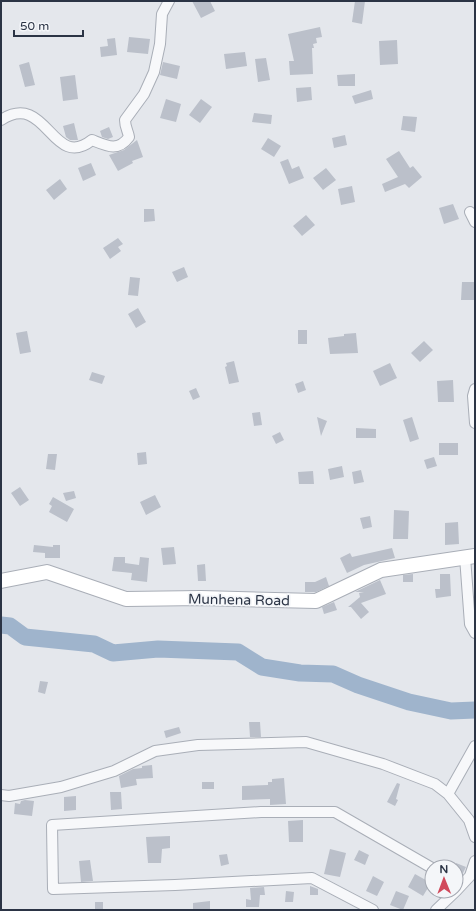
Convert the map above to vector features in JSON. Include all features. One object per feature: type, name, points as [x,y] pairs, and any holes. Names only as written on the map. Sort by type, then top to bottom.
[{"type":"street","points":[[1,120],[13,115],[25,114],[38,120],[62,145],[70,148],[79,148],[92,140],[109,147],[117,146],[126,142],[129,138],[128,130],[125,126],[125,120],[144,94],[154,72],[160,44],[162,14],[169,1]]},
{"type":"street","points":[[470,212],[475,222]]},
{"type":"street","points":[[475,389],[473,396],[475,423]]},
{"type":"street","points":[[470,556],[470,624],[475,633]]},
{"type":"street","name":"Munhena Road","points":[[1,582],[47,572],[126,599],[201,598],[316,601],[381,570],[470,556]]},
{"type":"street","points":[[1,796],[9,796],[60,787],[114,771],[154,751],[198,745],[306,742],[383,764],[435,784],[448,794],[469,820],[475,837]]},
{"type":"street","points":[[448,794],[475,746]]},
{"type":"street","points":[[373,910],[312,878],[53,889],[52,825],[261,812],[335,812],[424,863]]},
{"type":"street","points":[[473,880],[475,861]]},
{"type":"street","points":[[436,910],[446,899]]},
{"type":"building","points":[[192,1],[210,1],[215,11],[201,18]]},
{"type":"building","points":[[355,1],[365,1],[362,24],[352,22]]},
{"type":"building","points":[[320,27],[322,37],[316,38],[317,43],[313,44],[314,48],[312,48],[313,74],[290,75],[289,61],[294,61],[288,34]]},
{"type":"building","points":[[129,37],[150,39],[148,54],[127,52]]},
{"type":"building","points":[[115,38],[117,55],[101,57],[100,47],[108,46],[107,39]]},
{"type":"building","points":[[397,40],[398,64],[380,65],[379,41]]},
{"type":"building","points":[[245,52],[247,66],[226,69],[224,54]]},
{"type":"building","points":[[266,58],[270,80],[258,82],[255,59]]},
{"type":"building","points":[[29,62],[35,85],[25,87],[19,65]]},
{"type":"building","points":[[163,62],[180,66],[177,79],[160,75]]},
{"type":"building","points":[[355,74],[355,86],[338,86],[337,75]]},
{"type":"building","points":[[75,75],[78,99],[63,101],[60,77]]},
{"type":"building","points":[[311,87],[312,100],[297,102],[296,88]]},
{"type":"building","points":[[371,90],[373,99],[355,104],[352,96]]},
{"type":"building","points":[[166,99],[181,104],[176,122],[160,118]]},
{"type":"building","points":[[201,99],[212,107],[200,123],[189,115]]},
{"type":"building","points":[[254,113],[272,115],[271,124],[252,122]]},
{"type":"building","points":[[403,116],[417,117],[415,132],[401,130]]},
{"type":"building","points":[[74,123],[78,140],[70,140],[66,137],[63,126]]},
{"type":"building","points":[[109,127],[113,137],[108,139],[102,137],[100,131]]},
{"type":"building","points":[[345,135],[347,145],[334,148],[332,138]]},
{"type":"building","points":[[268,138],[281,146],[274,157],[261,149]]},
{"type":"building","points":[[137,140],[143,157],[132,161],[133,163],[118,171],[109,155],[124,150]]},
{"type":"building","points":[[399,151],[410,168],[413,166],[422,177],[409,188],[405,184],[385,192],[382,184],[398,177],[386,159]]},
{"type":"building","points":[[288,159],[292,169],[299,166],[304,178],[289,184],[280,162]]},
{"type":"building","points":[[91,163],[96,175],[83,181],[78,168]]},
{"type":"building","points":[[326,168],[336,180],[323,190],[313,178]]},
{"type":"building","points":[[60,179],[67,189],[54,200],[46,190]]},
{"type":"building","points":[[352,186],[355,202],[341,205],[338,189]]},
{"type":"building","points":[[453,204],[459,219],[444,224],[439,208]]},
{"type":"building","points":[[144,209],[154,209],[155,221],[144,222]]},
{"type":"building","points":[[306,215],[315,225],[302,236],[293,226]]},
{"type":"building","points":[[118,238],[123,244],[118,247],[121,251],[110,259],[103,248]]},
{"type":"building","points":[[184,267],[188,277],[177,282],[172,272]]},
{"type":"building","points":[[130,277],[140,278],[138,296],[128,295]]},
{"type":"building","points":[[462,282],[475,282],[475,300],[461,300]]},
{"type":"building","points":[[138,308],[146,322],[136,328],[128,314]]},
{"type":"building","points":[[298,330],[307,330],[307,344],[298,344]]},
{"type":"building","points":[[27,331],[31,352],[20,354],[16,333]]},
{"type":"building","points":[[356,333],[358,353],[330,354],[328,338]]},
{"type":"building","points":[[424,341],[433,350],[420,362],[411,353]]},
{"type":"building","points":[[234,361],[239,382],[229,384],[225,367],[227,366],[226,363]]},
{"type":"building","points":[[390,363],[397,378],[380,386],[373,371]]},
{"type":"building","points":[[92,372],[105,376],[102,384],[89,380]]},
{"type":"building","points":[[453,380],[454,402],[438,402],[437,381]]},
{"type":"building","points":[[303,381],[306,390],[298,393],[295,384]]},
{"type":"building","points":[[196,388],[200,397],[193,400],[189,391]]},
{"type":"building","points":[[260,412],[262,425],[254,426],[252,413]]},
{"type":"building","points":[[317,417],[327,421],[321,436]]},
{"type":"building","points":[[412,417],[419,439],[410,442],[403,420]]},
{"type":"building","points":[[356,428],[376,429],[376,438],[356,438]]},
{"type":"building","points":[[280,432],[284,440],[276,444],[272,436]]},
{"type":"building","points":[[439,443],[458,443],[458,455],[439,455]]},
{"type":"building","points":[[146,452],[147,464],[138,465],[137,453]]},
{"type":"building","points":[[48,454],[57,454],[55,470],[46,469]]},
{"type":"building","points":[[434,457],[437,466],[427,469],[424,460]]},
{"type":"building","points":[[342,466],[344,477],[330,480],[328,469]]},
{"type":"building","points":[[361,470],[364,482],[354,484],[352,472]]},
{"type":"building","points":[[313,471],[314,484],[299,484],[298,472]]},
{"type":"building","points":[[20,487],[29,500],[20,506],[11,493]]},
{"type":"building","points":[[74,491],[76,498],[66,501],[63,493]]},
{"type":"building","points":[[155,495],[161,507],[146,515],[140,502]]},
{"type":"building","points":[[53,497],[74,509],[67,522],[49,512],[52,506],[49,504]]},
{"type":"building","points":[[394,510],[409,511],[408,539],[393,539]]},
{"type":"building","points":[[370,516],[372,527],[363,529],[360,518]]},
{"type":"building","points":[[458,522],[459,544],[445,545],[445,523]]},
{"type":"building","points":[[34,545],[53,547],[53,545],[60,545],[60,558],[45,558],[45,553],[33,552]]},
{"type":"building","points":[[174,547],[176,564],[163,565],[161,548]]},
{"type":"building","points":[[392,548],[395,558],[364,565],[347,573],[340,558],[350,553],[352,557]]},
{"type":"building","points":[[114,557],[125,557],[125,563],[139,565],[140,557],[149,558],[147,582],[131,580],[132,573],[112,571]]},
{"type":"building","points":[[205,564],[206,581],[198,581],[197,565]]},
{"type":"building","points":[[413,574],[413,582],[403,582],[403,575]]},
{"type":"building","points":[[440,574],[450,574],[451,596],[436,598],[435,589],[440,589]]},
{"type":"building","points":[[326,577],[329,586],[316,592],[305,592],[305,582],[315,582]]},
{"type":"building","points":[[380,580],[386,594],[361,603],[369,612],[361,619],[351,607],[348,607],[360,597],[359,593],[364,592],[355,592]]},
{"type":"building","points":[[334,602],[337,610],[324,614],[322,607]]},
{"type":"building","points":[[40,681],[48,682],[45,694],[38,692]]},
{"type":"building","points":[[249,722],[260,722],[261,737],[250,737]]},
{"type":"building","points":[[179,727],[181,733],[166,738],[164,731]]},
{"type":"building","points":[[152,765],[153,778],[136,779],[137,785],[121,788],[119,776],[133,769],[142,768],[142,766]]},
{"type":"building","points":[[284,778],[286,804],[270,805],[270,799],[242,800],[242,786],[268,785],[268,782],[272,782],[272,779]]},
{"type":"building","points":[[202,782],[214,782],[214,789],[202,789]]},
{"type":"building","points":[[397,783],[400,784],[396,799],[398,800],[395,806],[387,802]]},
{"type":"building","points":[[110,792],[121,792],[122,809],[111,810]]},
{"type":"building","points":[[76,796],[76,810],[64,811],[64,797]]},
{"type":"building","points":[[21,801],[34,801],[32,816],[14,814],[15,803],[20,804]]},
{"type":"building","points":[[303,820],[303,842],[289,842],[288,821]]},
{"type":"building","points":[[170,836],[170,848],[162,849],[161,863],[148,863],[146,837]]},
{"type":"building","points":[[330,849],[346,853],[340,877],[324,874]]},
{"type":"building","points":[[359,850],[369,855],[365,865],[354,860]]},
{"type":"building","points":[[227,854],[229,864],[221,866],[219,855]]},
{"type":"building","points":[[90,860],[93,881],[81,882],[79,861]]},
{"type":"building","points":[[415,874],[424,879],[423,896],[408,887]]},
{"type":"building","points":[[373,876],[384,882],[377,896],[366,891]]},
{"type":"building","points":[[310,886],[318,889],[318,895],[310,895]]},
{"type":"building","points":[[264,887],[265,895],[260,895],[259,907],[246,907],[246,899],[251,900],[250,888]]},
{"type":"building","points":[[286,891],[294,892],[293,902],[285,902]]},
{"type":"building","points":[[396,891],[409,896],[403,910],[390,905]]},
{"type":"building","points":[[210,901],[210,910],[193,910],[193,903]]},
{"type":"building","points":[[95,902],[103,902],[103,910],[95,910]]},
{"type":"waterway","points":[[1,625],[10,626],[25,637],[94,644],[113,653],[158,649],[238,652],[262,667],[300,673],[333,674],[358,685],[409,702],[451,711],[475,710]]}]
